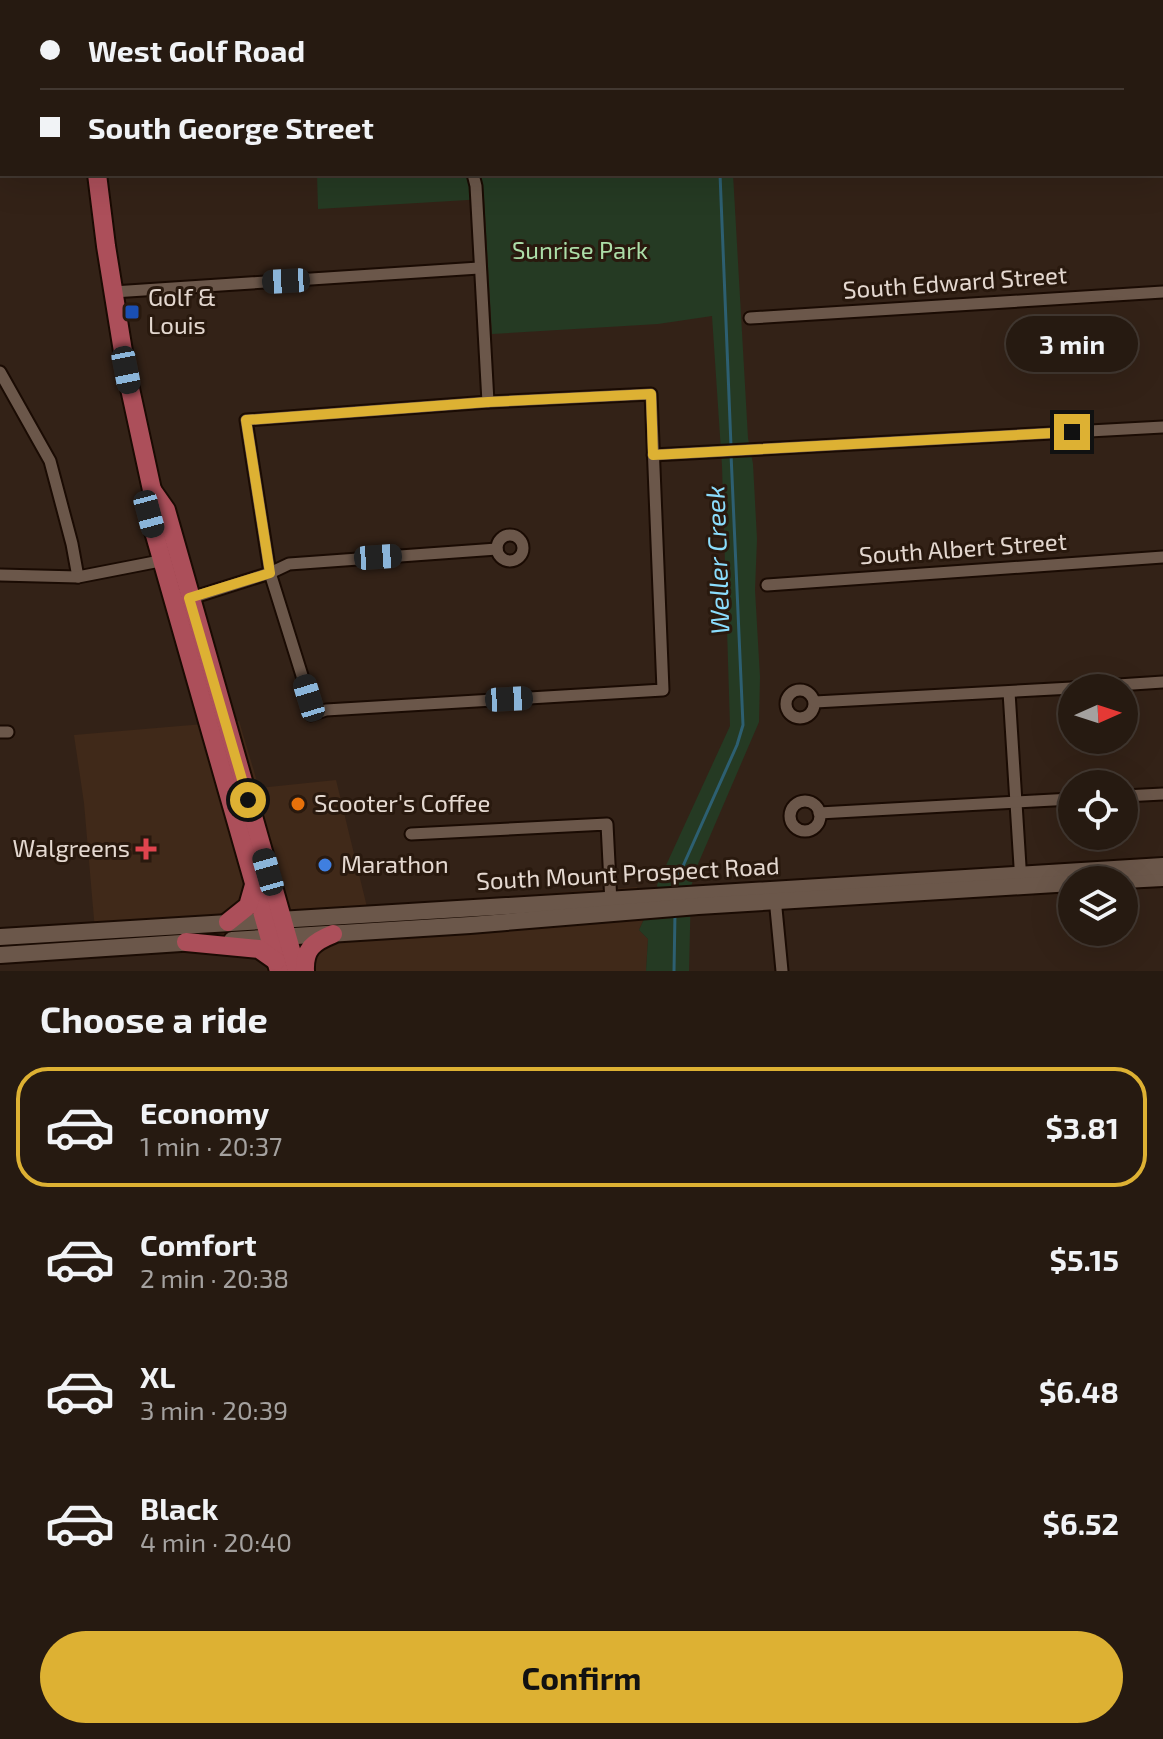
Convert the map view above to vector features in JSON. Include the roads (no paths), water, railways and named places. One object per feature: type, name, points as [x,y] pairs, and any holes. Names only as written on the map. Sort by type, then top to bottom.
[{"type":"main road","points":[[97,176],[128,383],[152,490],[166,510],[169,559],[278,938],[297,971]]},
{"type":"main road","points":[[181,601],[254,885],[273,919]]},
{"type":"main road","name":"South Mount Prospect Road","points":[[0,955],[333,934],[611,906],[1021,880],[1163,866]]},
{"type":"main road","points":[[1138,879],[1163,878]]},
{"type":"main road","name":"South Mount Prospect Road","points":[[1021,880],[1058,882]]},
{"type":"main road","points":[[228,922],[248,906],[254,885]]},
{"type":"main road","name":"South Mount Prospect Road","points":[[0,937],[273,919],[611,906]]},
{"type":"main road","points":[[305,971],[308,950],[319,940],[333,934]]},
{"type":"main road","points":[[277,966],[278,938]]},
{"type":"main road","points":[[186,942],[259,949],[277,966]]},
{"type":"street","points":[[474,176],[488,402]]},
{"type":"street","points":[[113,292],[479,268]]},
{"type":"street","name":"South Edward Street","points":[[750,318],[1163,292]]},
{"type":"street","points":[[0,372],[50,461],[78,577]]},
{"type":"street","points":[[651,394],[663,690],[326,710],[311,715],[309,698],[270,573],[246,420],[488,402],[651,394]]},
{"type":"street","points":[[653,455],[1163,427]]},
{"type":"street","points":[[181,601],[289,564],[497,549]]},
{"type":"street","name":"South Albert Street","points":[[767,585],[1163,557]]},
{"type":"street","points":[[0,575],[78,577],[169,559]]},
{"type":"street","points":[[1138,684],[1163,682]]},
{"type":"street","points":[[815,702],[1058,689]]},
{"type":"street","points":[[1009,692],[1021,880]]},
{"type":"street","points":[[1138,795],[1163,794]]},
{"type":"street","points":[[819,813],[1058,800]]},
{"type":"street","points":[[411,834],[607,824],[611,906]]},
{"type":"street","points":[[775,895],[782,971]]},
{"type":"waterway","name":"Weller Creek","points":[[720,176],[731,446]]},
{"type":"waterway","name":"Weller Creek","points":[[675,884],[743,725],[731,454]]},
{"type":"waterway","name":"Weller Creek","points":[[674,971],[675,913]]},
{"type":"place","name":"Golf & Louis","points":[[132,312]]},
{"type":"place","name":"Scooter's Coffee","points":[[298,804]]},
{"type":"place","name":"Walgreens","points":[[146,849]]},
{"type":"place","name":"Marathon","points":[[325,865]]},
{"type":"park label","name":"Sunrise Park","points":[[580,251]]}]
